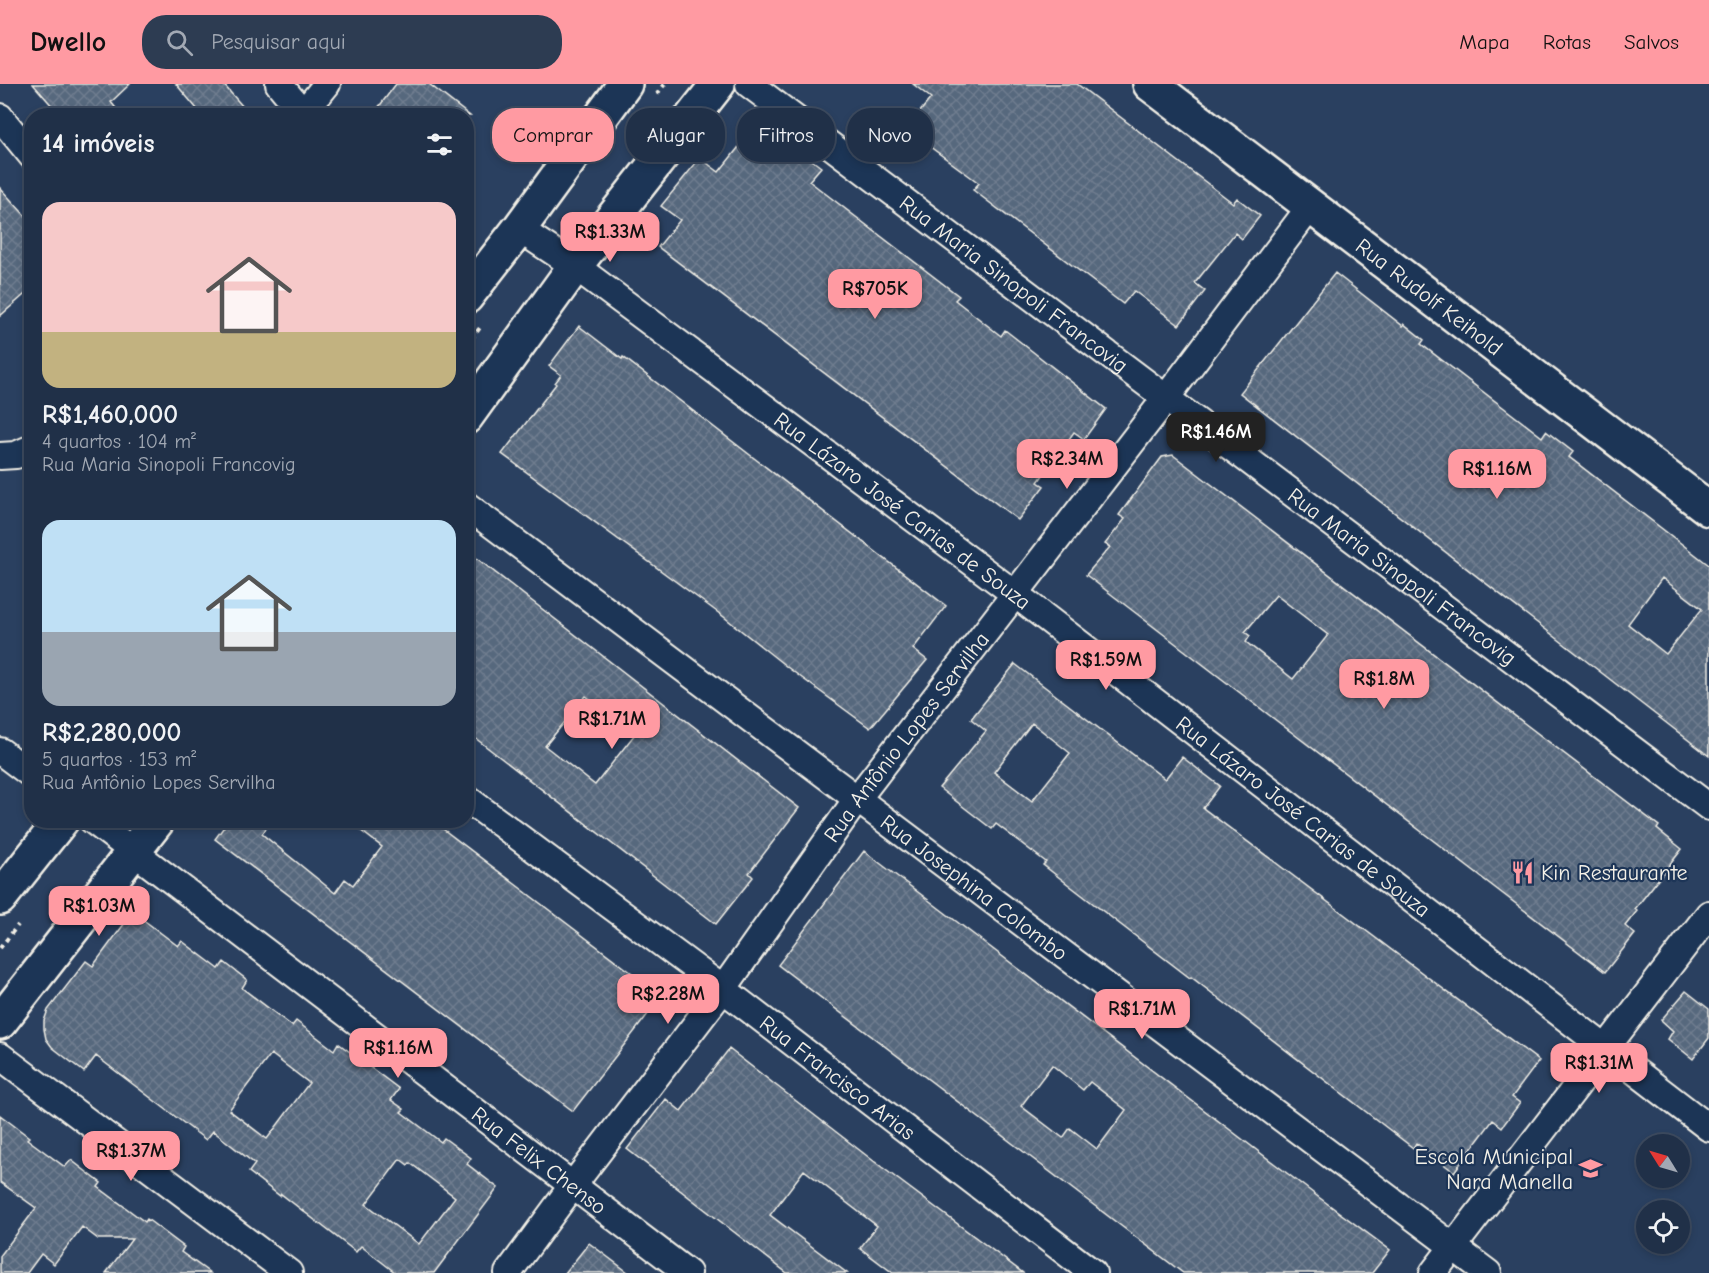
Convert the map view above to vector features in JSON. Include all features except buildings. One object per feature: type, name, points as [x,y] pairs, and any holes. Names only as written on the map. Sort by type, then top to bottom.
[{"type":"main road","points":[[474,287],[626,84]]},
{"type":"main road","points":[[474,406],[575,266],[718,84]]},
{"type":"main road","name":"Rua Rudolf Keihold","points":[[1150,84],[1709,509]]},
{"type":"main road","points":[[0,898],[56,828]]},
{"type":"main road","points":[[0,1022],[152,828]]},
{"type":"street","points":[[279,84],[297,108]]},
{"type":"street","points":[[307,108],[327,84]]},
{"type":"street","name":"Rua Maria Sinopoli Francovig","points":[[749,84],[1709,807]]},
{"type":"street","points":[[0,117],[24,146]]},
{"type":"street","name":"Rua Antônio Lopes Servilha","points":[[508,1273],[723,989],[857,799],[1310,207]]},
{"type":"street","name":"Rua Lázaro José Carias de Souza","points":[[519,229],[575,266],[1015,594],[1709,1128]]},
{"type":"street","points":[[0,456],[16,455],[24,452]]},
{"type":"street","name":"Rua Josephina Colombo","points":[[474,511],[1488,1273]]},
{"type":"street","points":[[0,751],[24,769]]},
{"type":"street","name":"Rua Francisco Arias","points":[[474,804],[723,989],[1093,1273]]},
{"type":"street","name":"Rua Felix Chenso","points":[[102,828],[688,1273]]},
{"type":"street","points":[[1433,1273],[1709,914]]},
{"type":"street","points":[[0,1056],[289,1273]]},
{"type":"place","name":"Kin Restaurante","points":[[1523,872]]},
{"type":"place","name":"Escola Municipal Nara Manella","points":[[1591,1169]]}]
